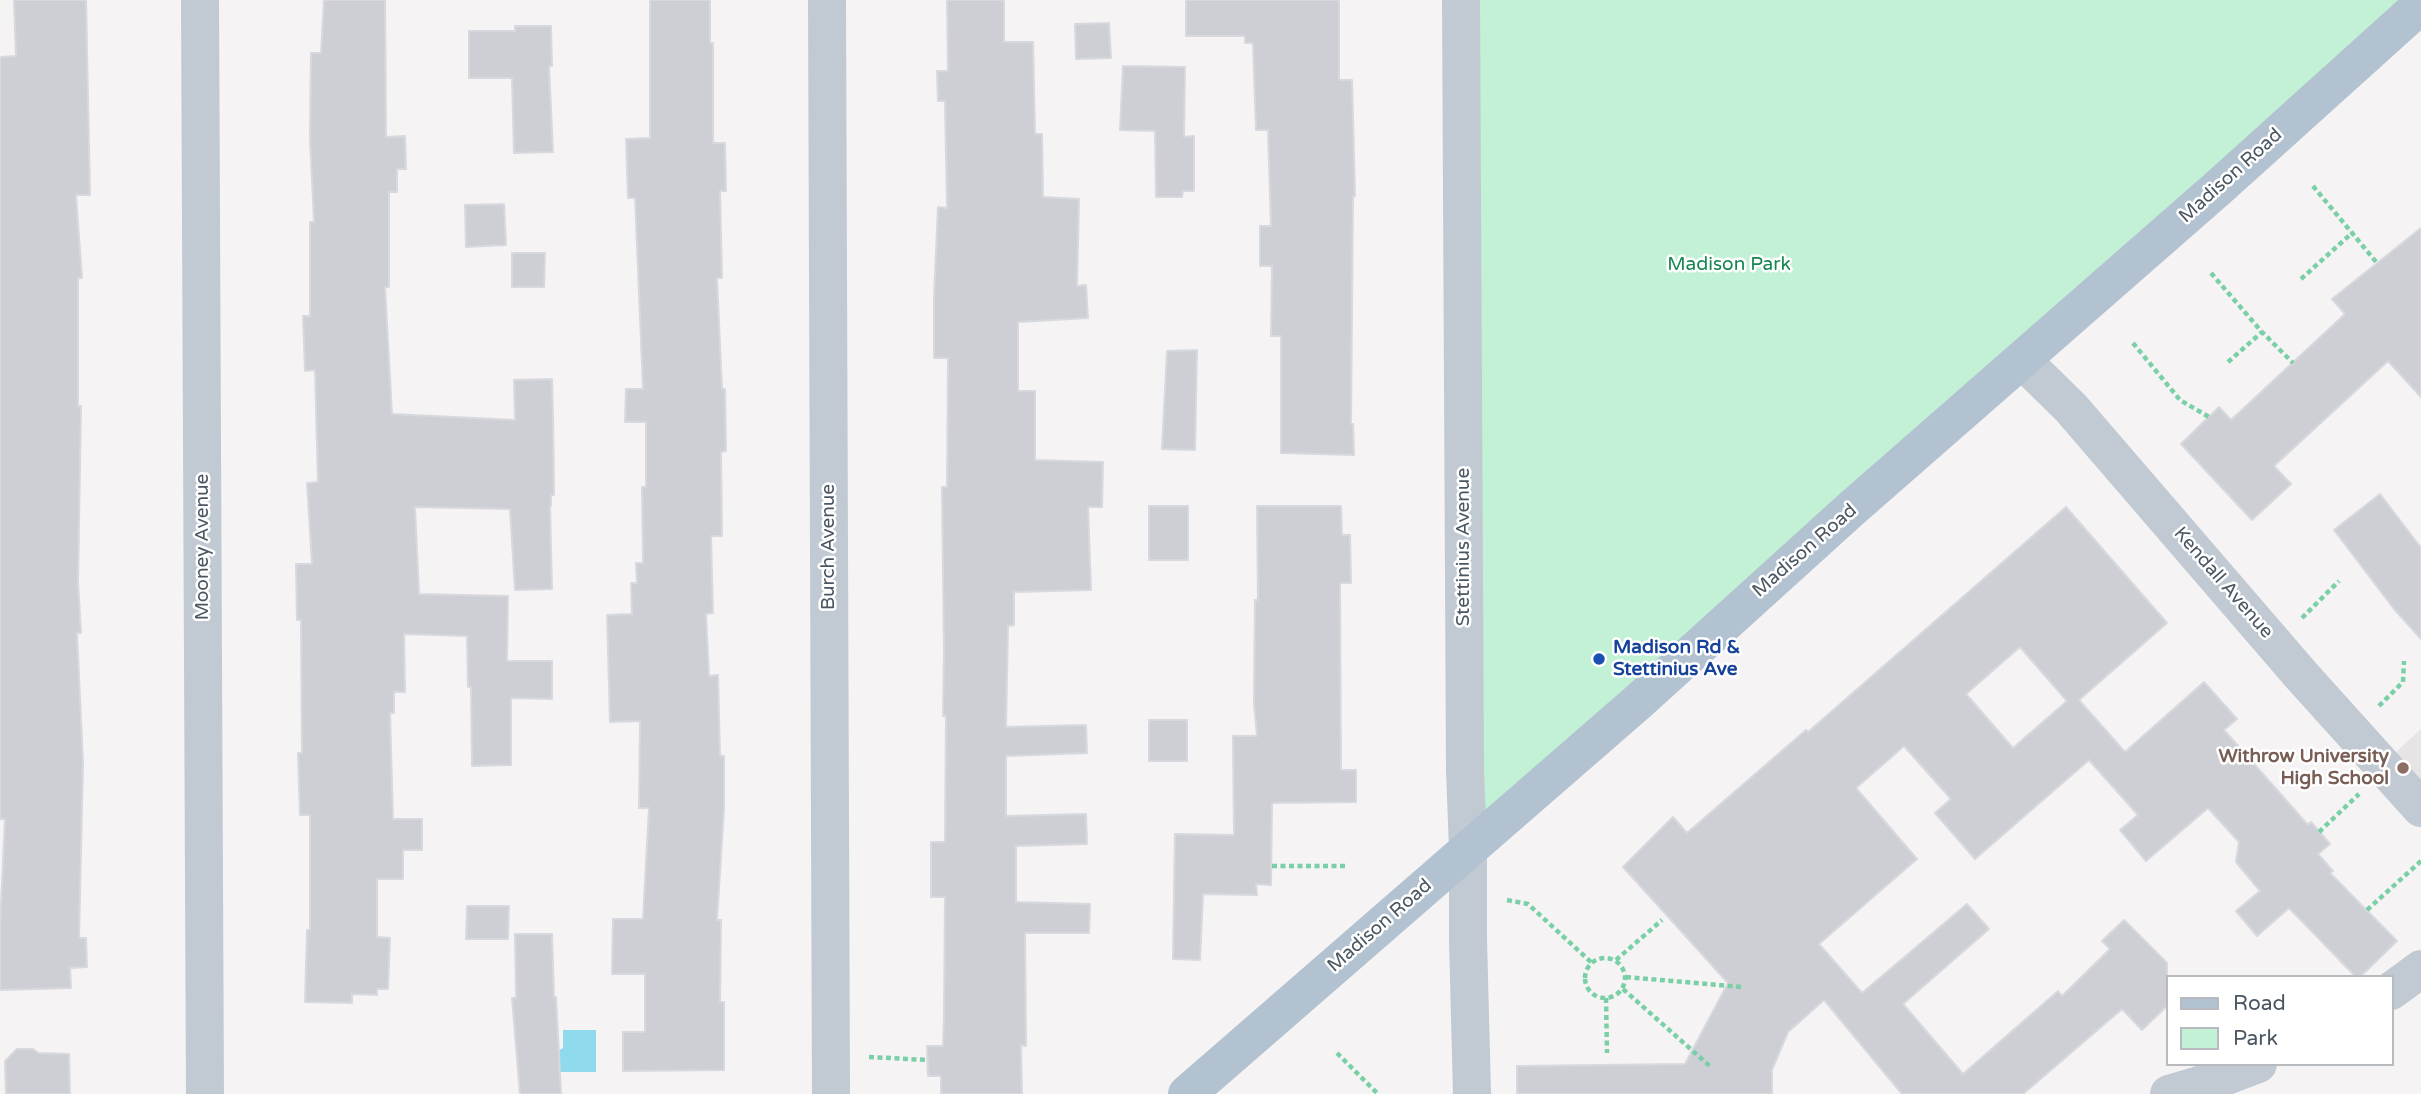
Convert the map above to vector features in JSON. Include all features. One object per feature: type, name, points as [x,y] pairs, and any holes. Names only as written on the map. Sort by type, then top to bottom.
[{"type":"main road","name":"Madison Road","points":[[1187,1094],[1638,702],[2421,5]]},
{"type":"street","name":"Mooney Avenue","points":[[200,0],[205,1094]]},
{"type":"street","name":"Burch Avenue","points":[[827,0],[831,1076]]},
{"type":"street","name":"Stettinius Avenue","points":[[1461,0],[1465,771],[1472,1094]]},
{"type":"street","name":"Kendall Avenue","points":[[2022,359],[2071,408],[2301,675],[2421,808]]},
{"type":"street","points":[[2393,990],[2421,969]]},
{"type":"street","points":[[2169,1094],[2253,1066]]},
{"type":"path","points":[[2312,186],[2377,263]]},
{"type":"path","points":[[2301,279],[2352,233]]},
{"type":"path","points":[[2211,273],[2292,363]]},
{"type":"path","points":[[2228,362],[2262,332]]},
{"type":"path","points":[[2133,344],[2180,400],[2208,417]]},
{"type":"path","points":[[2301,618],[2339,581]]},
{"type":"path","points":[[2379,707],[2403,682],[2404,661]]},
{"type":"path","points":[[2319,832],[2388,771]]},
{"type":"path","points":[[2367,910],[2421,861]]},
{"type":"path","points":[[1272,866],[1346,866]]},
{"type":"path","points":[[1507,900],[1528,904],[1592,963]]},
{"type":"path","points":[[1616,960],[1662,920]]},
{"type":"path","points":[[1604,957],[1616,960],[1622,965],[1626,977],[1623,989],[1613,997],[1593,994],[1586,982],[1587,969],[1604,957]]},
{"type":"path","points":[[1626,977],[1742,987]]},
{"type":"path","points":[[1623,989],[1712,1068]]},
{"type":"path","points":[[1606,998],[1607,1053]]},
{"type":"path","points":[[1337,1053],[1378,1094]]},
{"type":"path","points":[[831,1076],[871,1057],[928,1060]]},
{"type":"shaded area","name":"Withrow University High School","points":[[2421,729],[2421,808],[2382,765]]},
{"type":"green space","name":"Madison Park","points":[[1461,0],[2421,0],[1468,849]]},
{"type":"water","points":[[563,1030],[596,1030],[596,1072],[555,1072],[532,1065],[563,1048]]},
{"type":"building","points":[[14,0],[86,0],[90,195],[76,195],[82,278],[78,278],[78,406],[81,406],[78,582],[81,633],[77,633],[83,763],[79,938],[86,938],[87,967],[70,968],[71,988],[0,990],[5,819],[0,819],[0,57],[16,56]]},
{"type":"building","points":[[324,0],[385,0],[386,137],[405,136],[406,169],[397,169],[397,192],[389,192],[389,287],[385,287],[392,414],[515,420],[514,380],[552,379],[552,589],[515,590],[510,509],[415,507],[419,594],[508,596],[507,661],[552,661],[552,699],[511,698],[511,765],[472,766],[467,636],[404,634],[405,692],[394,692],[394,713],[390,713],[393,819],[422,819],[422,850],[403,850],[403,879],[377,879],[377,937],[390,938],[388,989],[377,989],[377,995],[352,994],[352,1003],[305,1002],[307,930],[310,930],[310,815],[300,815],[298,753],[302,753],[301,620],[297,620],[296,564],[312,564],[307,483],[318,482],[315,370],[305,371],[303,316],[310,316],[310,222],[314,222],[310,138],[311,53],[321,53]]},
{"type":"building","points":[[650,0],[710,0],[713,143],[725,143],[726,191],[720,191],[722,278],[717,278],[722,389],[725,389],[726,451],[721,452],[722,536],[711,536],[713,613],[706,614],[709,676],[718,675],[720,756],[724,756],[724,808],[717,920],[721,920],[720,1002],[724,1002],[724,1070],[623,1071],[623,1032],[645,1032],[645,974],[612,974],[613,919],[643,919],[649,808],[639,808],[640,721],[610,722],[607,615],[632,614],[631,583],[637,583],[636,563],[643,563],[642,487],[646,487],[646,422],[625,422],[626,389],[643,389],[635,198],[628,198],[626,139],[650,138]]},
{"type":"building","points":[[947,0],[1004,0],[1004,42],[1033,42],[1035,134],[1042,134],[1043,197],[1079,199],[1077,286],[1086,285],[1088,318],[1018,322],[1018,391],[1035,391],[1035,460],[1103,462],[1102,507],[1088,507],[1091,590],[1014,592],[1014,625],[1008,626],[1006,727],[1086,725],[1087,753],[1006,756],[1006,816],[1086,814],[1087,844],[1016,846],[1016,902],[1090,904],[1089,933],[1025,933],[1026,1046],[1021,1045],[1022,1094],[941,1094],[941,1076],[928,1076],[927,1046],[943,1046],[944,1016],[945,897],[931,897],[931,842],[945,842],[942,487],[947,487],[948,358],[934,358],[934,298],[938,207],[947,208],[945,101],[938,101],[937,71],[948,71]]},
{"type":"building","points":[[1186,0],[1339,0],[1339,80],[1352,80],[1355,196],[1351,424],[1354,455],[1281,453],[1281,336],[1271,336],[1272,266],[1260,266],[1260,226],[1271,226],[1268,130],[1256,130],[1253,43],[1245,43],[1245,36],[1186,36]]},
{"type":"building","points":[[1109,23],[1111,58],[1076,59],[1075,24]]},
{"type":"building","points":[[515,26],[551,26],[552,66],[549,66],[553,152],[514,153],[512,78],[469,78],[469,31],[515,31]]},
{"type":"building","points":[[1123,66],[1185,67],[1184,137],[1194,136],[1194,191],[1183,191],[1182,197],[1156,197],[1155,131],[1120,130]]},
{"type":"building","points":[[504,204],[506,245],[466,247],[465,205]]},
{"type":"building","points":[[2421,228],[2421,397],[2388,361],[2274,466],[2291,484],[2252,520],[2181,444],[2219,407],[2231,420],[2345,314],[2332,299]]},
{"type":"building","points":[[512,253],[545,253],[544,287],[512,287]]},
{"type":"building","points":[[1197,350],[1195,450],[1162,449],[1167,351]]},
{"type":"building","points":[[2380,494],[2421,548],[2421,639],[2394,609],[2334,530]]},
{"type":"building","points":[[1149,506],[1188,506],[1188,560],[1149,560]]},
{"type":"building","points":[[1257,506],[1341,506],[1342,535],[1350,535],[1351,583],[1340,583],[1341,770],[1356,770],[1356,802],[1272,803],[1271,885],[1256,884],[1257,895],[1203,894],[1200,960],[1173,959],[1175,834],[1234,835],[1233,736],[1257,736],[1254,703],[1255,600],[1258,600]]},
{"type":"building","points":[[2066,507],[2167,623],[2079,700],[2125,752],[2204,682],[2237,719],[2224,730],[2308,825],[2311,822],[2330,844],[2318,854],[2333,871],[2330,873],[2397,941],[2362,975],[2354,975],[2289,908],[2257,936],[2236,911],[2260,891],[2236,862],[2239,842],[2208,808],[2146,861],[2120,830],[2138,815],[2089,760],[1975,859],[1935,813],[1951,799],[1904,746],[1856,788],[1917,859],[1819,944],[1862,993],[1967,904],[1989,929],[1903,1004],[1963,1074],[2058,991],[2062,996],[2110,949],[2102,941],[2124,920],[2167,963],[2166,1007],[2142,1030],[2122,1009],[2023,1094],[1902,1094],[1824,1000],[1788,1032],[1772,1070],[1772,1094],[1517,1094],[1517,1066],[1685,1064],[1728,983],[1623,867],[1673,817],[1687,833],[1806,730],[1808,732]],"holes":[[[2020,647],[2067,701],[2013,748],[1966,694]]]},
{"type":"building","points":[[1149,720],[1187,720],[1187,761],[1149,761]]},
{"type":"building","points":[[467,906],[509,906],[508,939],[466,939]]},
{"type":"building","points":[[515,934],[552,934],[561,1094],[520,1094],[512,998],[516,998]]},
{"type":"building","points":[[17,1049],[69,1054],[70,1094],[6,1094],[5,1061]]},
{"type":"place","name":"Madison Rd & Stettinius Ave","points":[[1599,659]]},
{"type":"place","name":"Withrow University High School","points":[[2403,768]]}]
